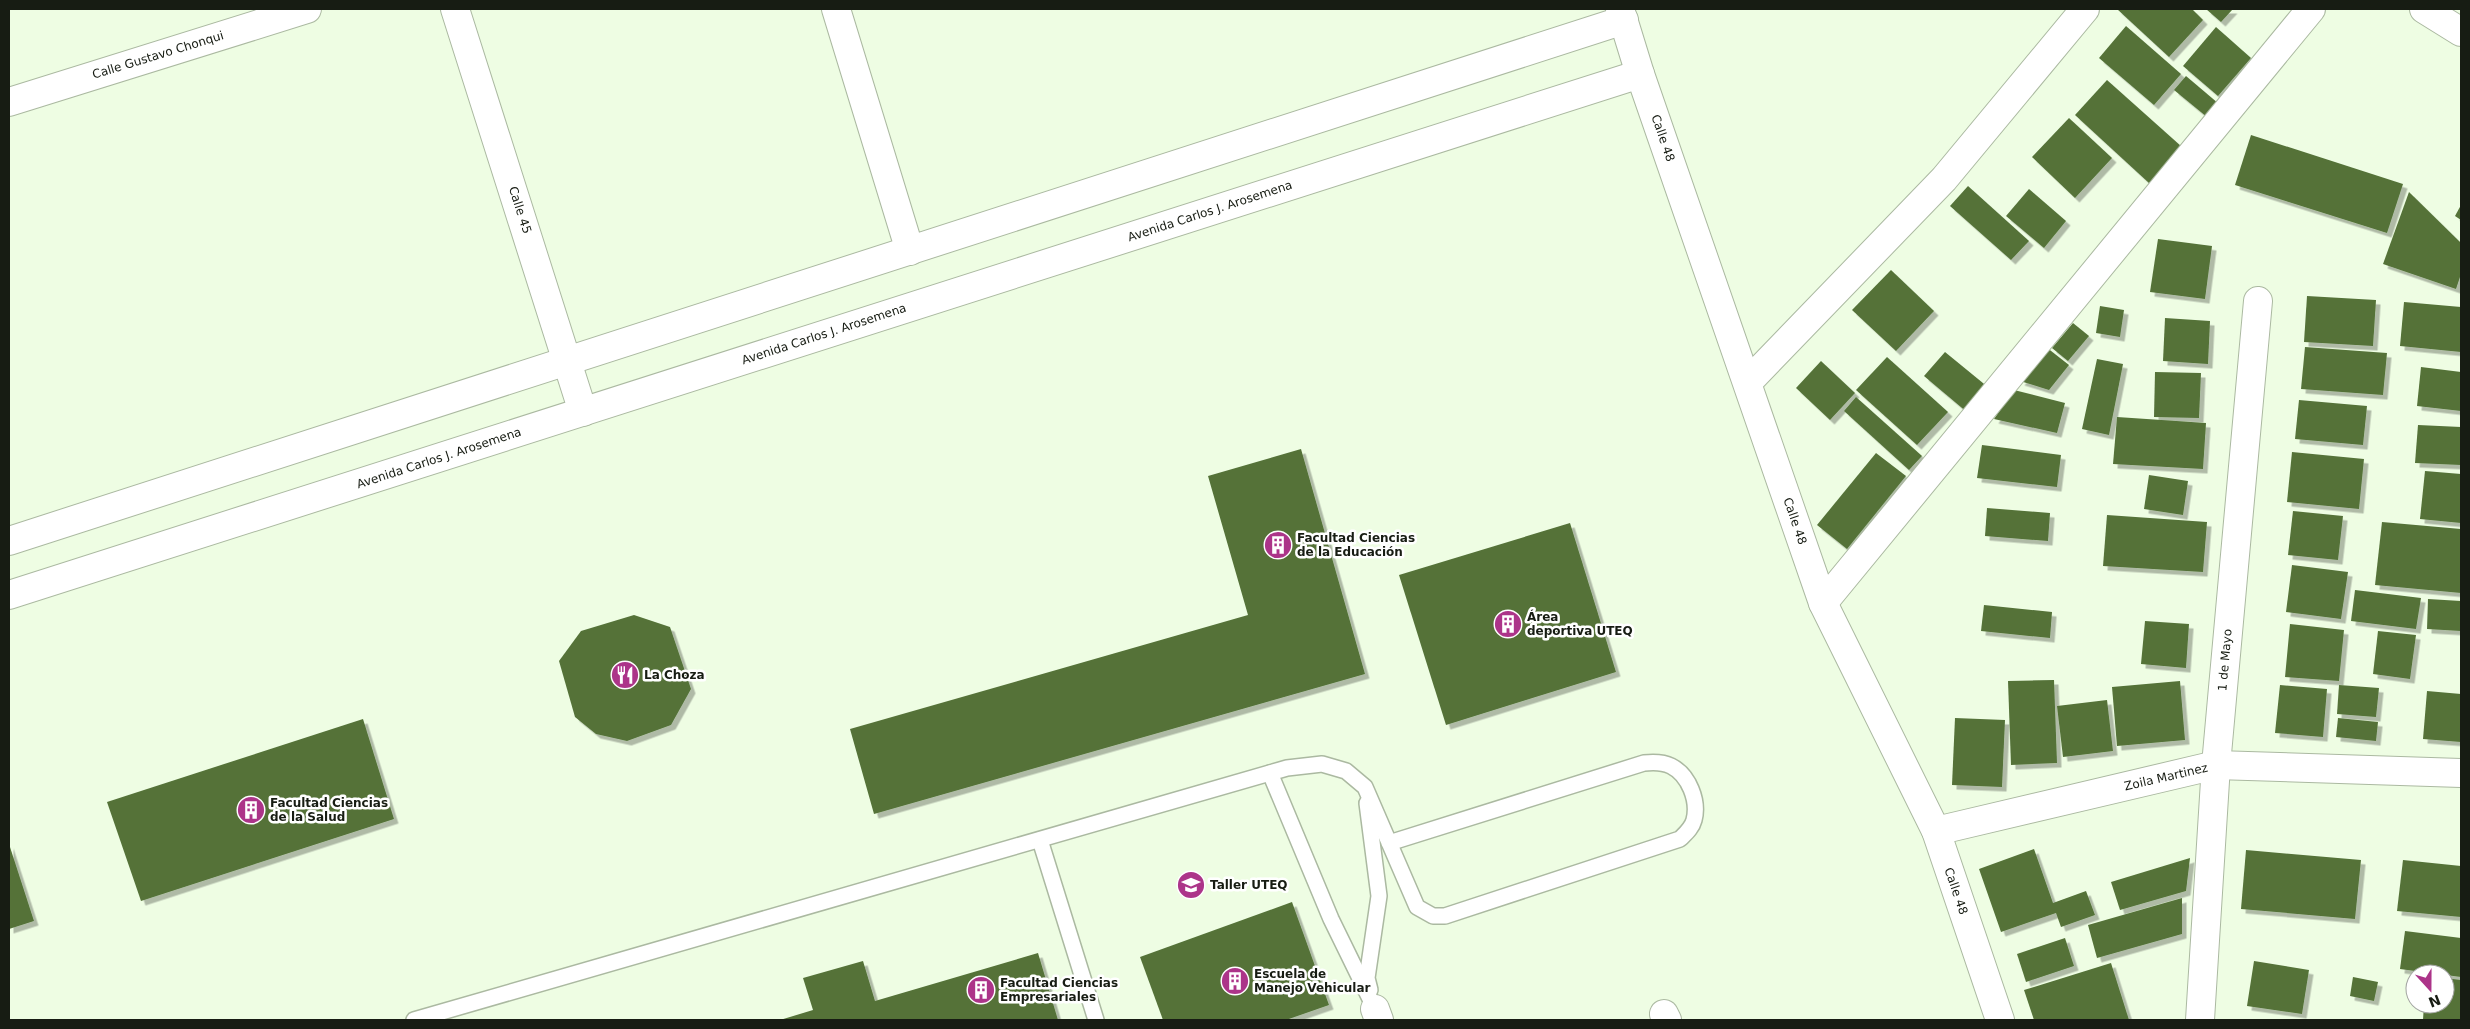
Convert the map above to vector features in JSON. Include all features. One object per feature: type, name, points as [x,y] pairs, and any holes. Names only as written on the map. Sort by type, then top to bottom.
[{"type":"street","name":"Calle Gustavo Chonqui","points":[[9,102],[307,9]]},
{"type":"street","name":"Calle 45","points":[[455,9],[583,412]]},
{"type":"street","points":[[836,9],[910,250]]},
{"type":"street","points":[[1748,382],[1944,178],[2085,9]]},
{"type":"street","points":[[1824,603],[2311,9]]},
{"type":"street","points":[[2424,9],[2461,32]]},
{"type":"street","points":[[9,541],[910,250],[1622,14]]},
{"type":"street","name":"Calle 48","points":[[1622,14],[1640,74],[1824,603],[1936,831],[2000,1020]]},
{"type":"street","name":"Avenida Carlos J. Arosemena","points":[[9,595],[1640,74]]},
{"type":"street","name":"1 de Mayo","points":[[2200,1020],[2216,765],[2258,301]]},
{"type":"street","name":"Zoila Martinez","points":[[1936,831],[2216,765],[2461,773]]},
{"type":"lane","points":[[414,1020],[1288,768],[1322,764],[1346,771],[1365,786],[1417,907],[1433,916],[1445,916],[1680,839],[1690,830],[1695,820],[1692,789],[1683,776],[1672,766],[1659,762],[1644,763],[1390,843]]},
{"type":"lane","points":[[1270,774],[1331,918],[1377,1014]]},
{"type":"lane","points":[[1365,786],[1379,896],[1367,978],[1377,1014]]},
{"type":"lane","points":[[1040,840],[1096,1020]]},
{"type":"building","points":[[2117,9],[2192,9],[2203,20],[2169,57]]},
{"type":"building","points":[[2206,9],[2233,9],[2221,22]]},
{"type":"building","points":[[2126,26],[2181,74],[2154,105],[2099,58]]},
{"type":"building","points":[[2216,27],[2251,58],[2218,96],[2183,66]]},
{"type":"building","points":[[2186,76],[2219,104],[2207,117],[2174,90]]},
{"type":"building","points":[[2107,80],[2182,147],[2149,183],[2075,115]]},
{"type":"building","points":[[2069,118],[2112,158],[2075,198],[2032,157]]},
{"type":"building","points":[[2251,135],[2403,184],[2387,233],[2235,185]]},
{"type":"building","points":[[1968,186],[2029,241],[2011,260],[1950,206]]},
{"type":"building","points":[[2029,189],[2066,221],[2044,248],[2006,216]]},
{"type":"building","points":[[2409,192],[2461,243],[2461,274],[2456,289],[2383,264]]},
{"type":"building","points":[[2461,205],[2461,220],[2455,216]]},
{"type":"building","points":[[2158,239],[2212,246],[2205,299],[2150,292]]},
{"type":"building","points":[[1891,270],[1934,311],[1896,351],[1852,310]]},
{"type":"building","points":[[2307,296],[2376,300],[2373,346],[2304,342]]},
{"type":"building","points":[[2404,302],[2461,307],[2461,352],[2400,346]]},
{"type":"building","points":[[2100,306],[2124,310],[2120,337],[2096,333]]},
{"type":"building","points":[[2165,318],[2210,321],[2208,364],[2163,361]]},
{"type":"building","points":[[2073,323],[2089,336],[2068,361],[2052,348]]},
{"type":"building","points":[[2046,347],[2069,365],[2049,390],[2020,381]]},
{"type":"building","points":[[2305,347],[2387,353],[2383,395],[2301,389]]},
{"type":"building","points":[[1945,352],[1989,388],[1968,413],[1924,376]]},
{"type":"building","points":[[1887,357],[1948,412],[1917,445],[1856,390]]},
{"type":"building","points":[[2097,359],[2123,364],[2109,435],[2082,429]]},
{"type":"building","points":[[1821,361],[1855,393],[1830,420],[1796,388]]},
{"type":"building","points":[[2421,367],[2461,372],[2461,411],[2417,406]]},
{"type":"building","points":[[2155,372],[2201,373],[2199,418],[2154,417]]},
{"type":"building","points":[[2014,390],[2065,403],[2057,433],[1994,419]]},
{"type":"building","points":[[1856,397],[1922,456],[1909,470],[1844,411]]},
{"type":"building","points":[[2299,400],[2367,406],[2363,445],[2295,439]]},
{"type":"building","points":[[2117,417],[2206,423],[2203,469],[2113,464]]},
{"type":"building","points":[[2418,425],[2461,427],[2461,465],[2415,463]]},
{"type":"building","points":[[1982,445],[2061,455],[2057,487],[1977,478]]},
{"type":"building","points":[[1301,449],[1365,674],[874,814],[850,729],[1248,615],[1208,476]]},
{"type":"building","points":[[2292,452],[2364,459],[2359,509],[2287,502]]},
{"type":"building","points":[[1876,453],[1906,476],[1847,549],[1817,525]]},
{"type":"building","points":[[2425,471],[2461,474],[2461,523],[2420,519]]},
{"type":"building","points":[[2149,475],[2188,481],[2183,515],[2144,509]]},
{"type":"building","points":[[1987,508],[2050,513],[2048,541],[1985,536]]},
{"type":"building","points":[[2293,511],[2343,516],[2338,560],[2288,555]]},
{"type":"building","points":[[2107,515],[2207,522],[2203,572],[2103,566]]},
{"type":"building","points":[[2382,522],[2461,529],[2461,593],[2375,585]]},
{"type":"building","name":"Área deportiva UTEQ","points":[[1570,523],[1616,672],[1446,725],[1399,575]]},
{"type":"building","points":[[2292,565],[2348,572],[2341,619],[2286,612]]},
{"type":"building","points":[[2355,590],[2421,598],[2416,629],[2351,621]]},
{"type":"building","points":[[2428,599],[2461,601],[2461,631],[2427,629]]},
{"type":"building","points":[[1984,605],[2052,612],[2050,638],[1981,631]]},
{"type":"building","name":"La Choza","points":[[634,615],[670,627],[691,689],[671,725],[627,741],[596,734],[575,717],[559,661],[581,631]]},
{"type":"building","points":[[2145,621],[2189,624],[2186,668],[2141,664]]},
{"type":"building","points":[[2290,624],[2344,630],[2339,681],[2285,677]]},
{"type":"building","points":[[2378,631],[2416,635],[2410,679],[2373,674]]},
{"type":"building","points":[[2054,680],[2057,763],[2011,765],[2008,681]]},
{"type":"building","points":[[2180,681],[2185,740],[2117,746],[2112,687]]},
{"type":"building","points":[[2280,685],[2327,689],[2323,737],[2275,733]]},
{"type":"building","points":[[2339,685],[2379,688],[2376,717],[2337,714]]},
{"type":"building","points":[[2427,691],[2461,694],[2461,742],[2423,739]]},
{"type":"building","points":[[2107,700],[2113,751],[2063,757],[2057,706]]},
{"type":"building","points":[[1955,718],[2005,720],[2002,787],[1952,785]]},
{"type":"building","points":[[2338,718],[2378,722],[2376,741],[2336,737]]},
{"type":"building","name":"Facultad Ciencias de la Salud","points":[[363,719],[394,819],[141,901],[107,802]]},
{"type":"building","points":[[9,844],[34,921],[9,929]]},
{"type":"building","points":[[2034,849],[2053,903],[2086,891],[2095,915],[2061,927],[2056,913],[2001,932],[1979,869]]},
{"type":"building","points":[[2246,850],[2361,860],[2355,919],[2241,909]]},
{"type":"building","points":[[2190,858],[2186,891],[2120,910],[2111,882]]},
{"type":"building","points":[[2403,860],[2461,866],[2461,917],[2397,911]]},
{"type":"building","points":[[2182,898],[2182,934],[2097,958],[2088,925]]},
{"type":"building","name":"Escuela de Manejo Vehicular","points":[[1292,902],[1329,1005],[1286,1020],[1163,1020],[1140,957]]},
{"type":"building","points":[[2405,931],[2461,938],[2461,977],[2455,976],[2455,964],[2405,964],[2405,970],[2400,969]]},
{"type":"building","points":[[2065,938],[2074,966],[2026,982],[2017,954]]},
{"type":"building","name":"Facultad Ciencias Empresariales","points":[[1038,953],[1058,1020],[780,1020],[813,1010],[803,978],[863,961],[875,1001]]},
{"type":"building","points":[[2254,961],[2309,970],[2302,1014],[2247,1006]]},
{"type":"building","points":[[2111,963],[2129,1020],[2034,1020],[2024,990]]},
{"type":"building","points":[[2353,977],[2378,982],[2374,1001],[2350,996]]},
{"type":"building","points":[[2455,979],[2461,980],[2461,1020],[2423,1020],[2423,1014],[2455,1014]]},
{"type":"place","name":"Facultad Ciencias de la Educación","points":[[1278,545]]},
{"type":"place","name":"Área deportiva UTEQ","points":[[1508,624]]},
{"type":"place","name":"La Choza","points":[[625,675]]},
{"type":"place","name":"Facultad Ciencias de la Salud","points":[[251,810]]},
{"type":"place","name":"Taller UTEQ","points":[[1191,885]]},
{"type":"place","name":"Escuela de Manejo Vehicular","points":[[1235,981]]},
{"type":"place","name":"Facultad Ciencias Empresariales","points":[[981,990]]}]
